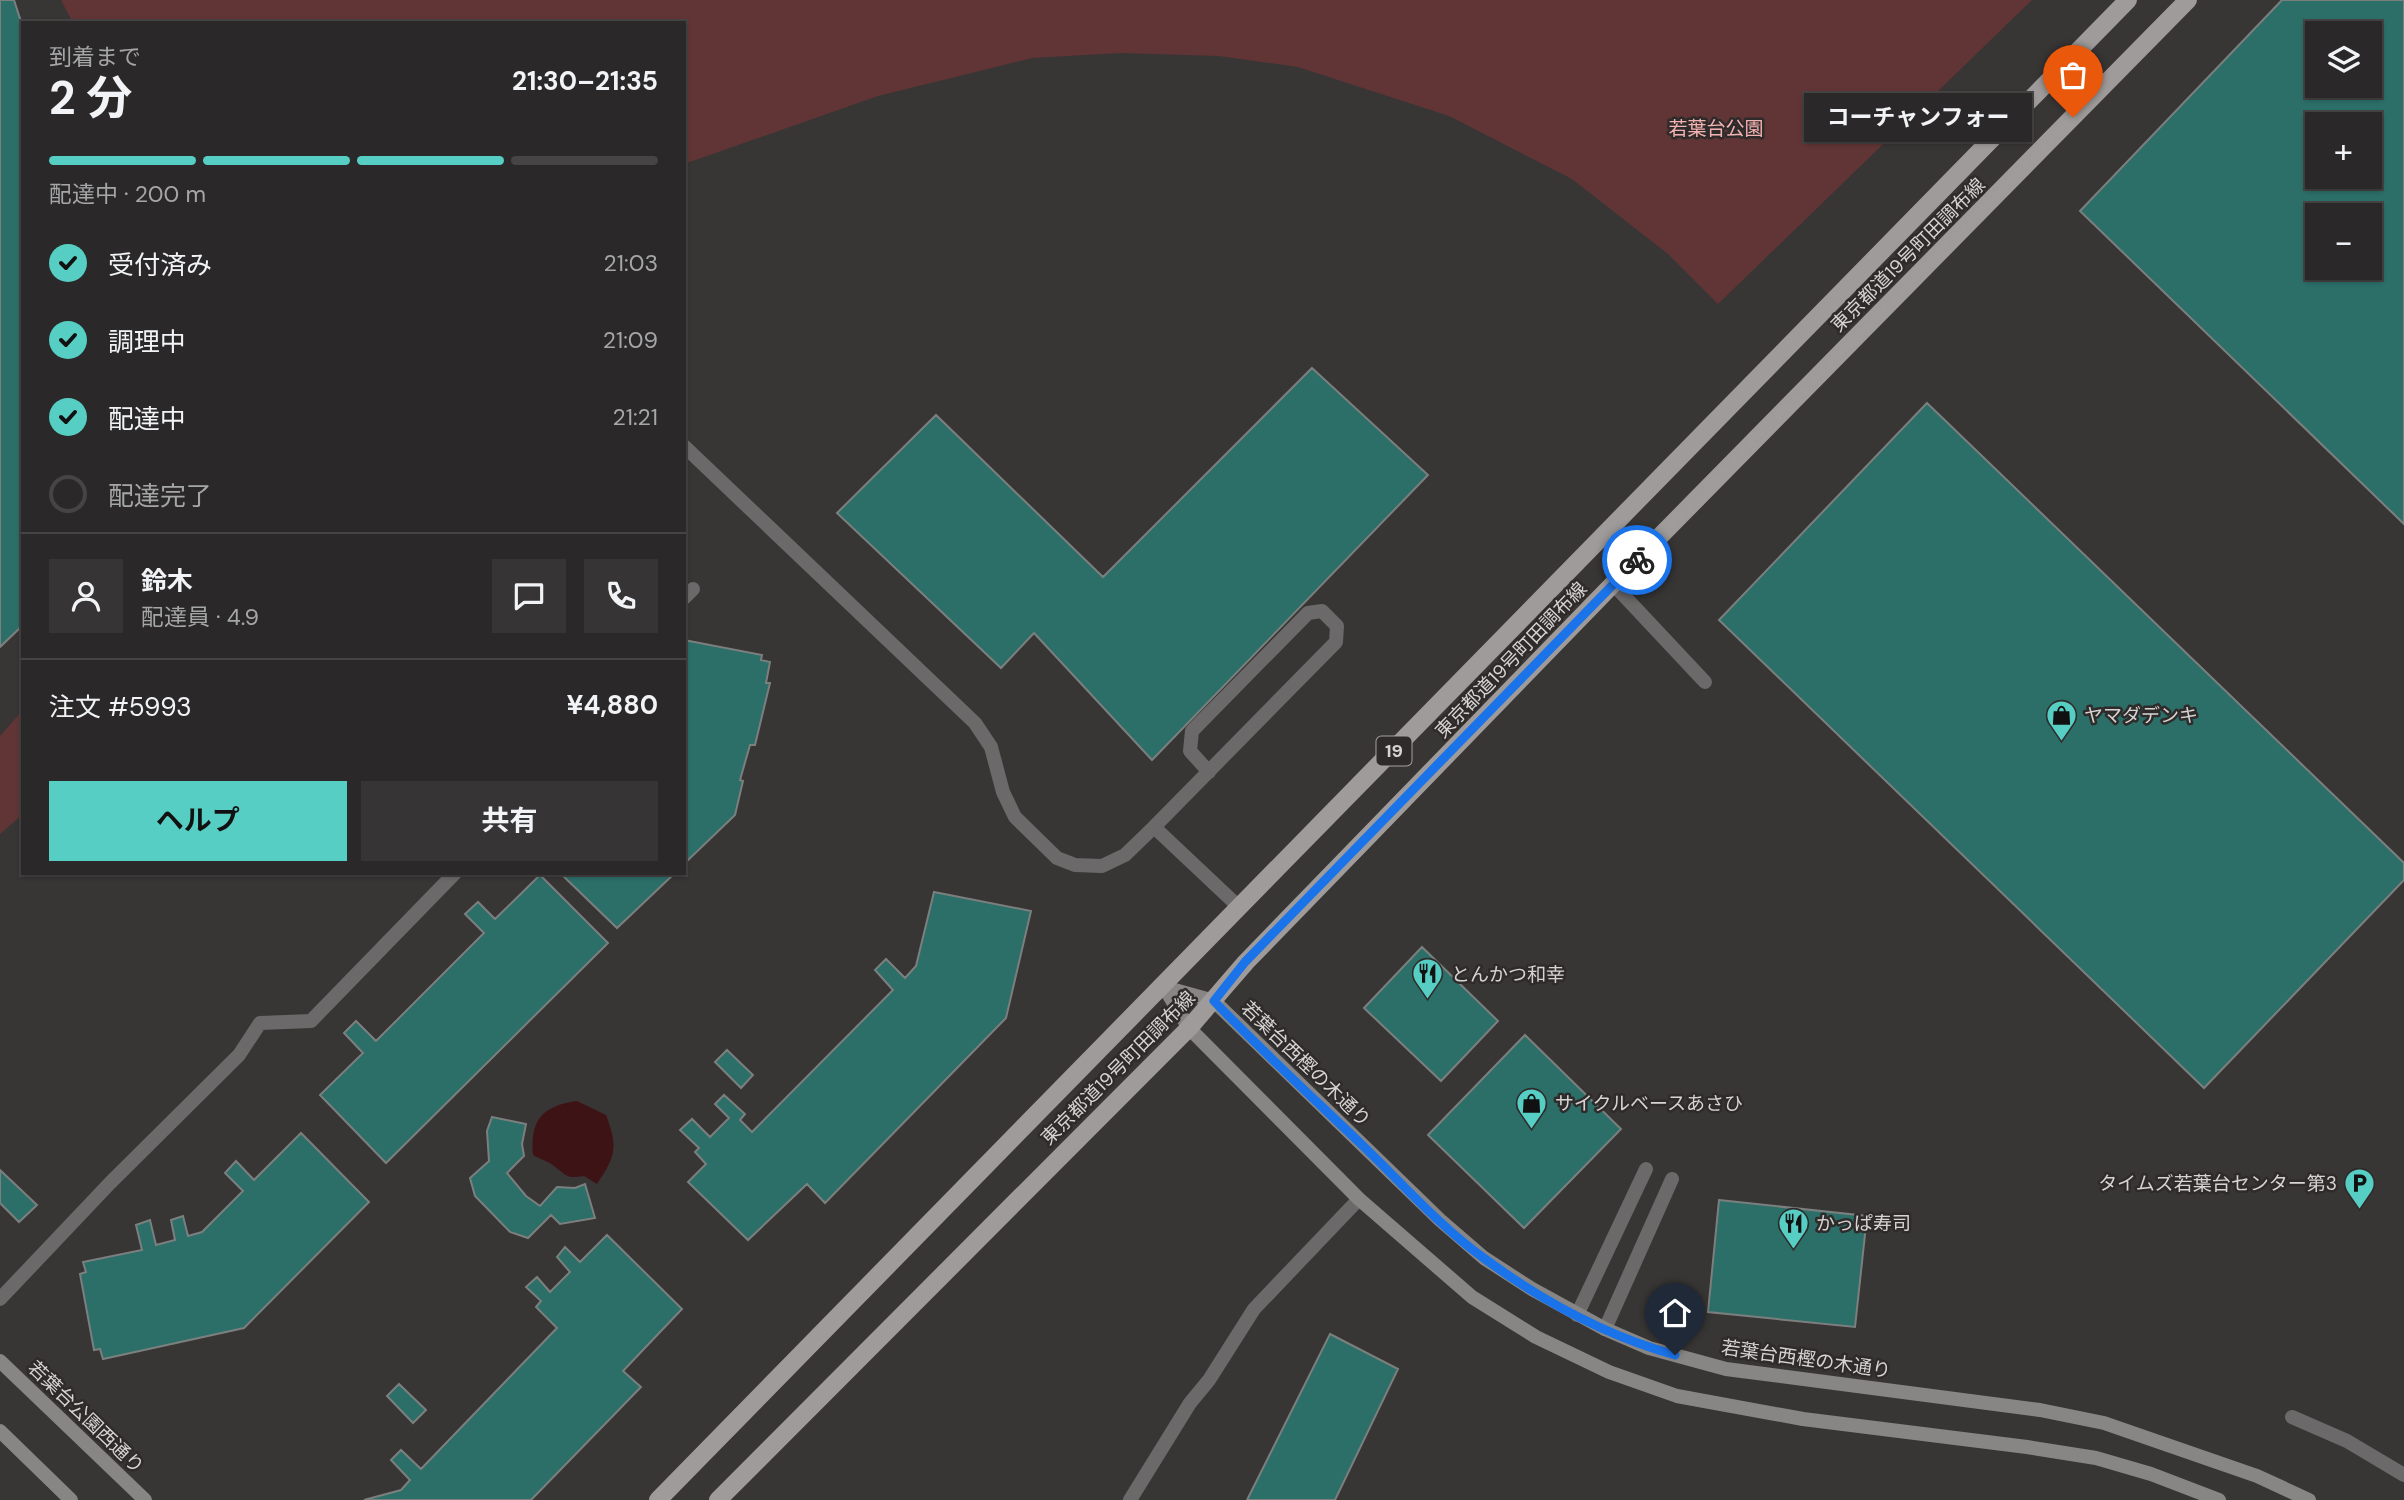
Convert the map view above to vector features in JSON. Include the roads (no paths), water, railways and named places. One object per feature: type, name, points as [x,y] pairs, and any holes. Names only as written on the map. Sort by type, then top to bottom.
[{"type":"main road","name":"東京都道19号町田調布線","points":[[658,1500],[2129,0]]},
{"type":"main road","name":"東京都道19号町田調布線","points":[[718,1500],[1189,1028],[1245,962],[2188,0]]},
{"type":"street","name":"若葉台西樫の木通り","points":[[1164,986],[1214,1001],[1475,1251],[1532,1289],[1605,1329],[1649,1348],[1726,1369],[2040,1410],[2104,1423],[2257,1476],[2309,1500]]},
{"type":"street","points":[[1164,986],[1189,1028],[1359,1199],[1472,1297],[1536,1337],[1609,1372],[1677,1396],[1803,1419],[2096,1458],[2151,1474],[2220,1500]]},
{"type":"street","name":"若葉台公園西通り","points":[[0,1361],[145,1500]]},
{"type":"street","points":[[0,1431],[71,1500]]},
{"type":"lane","points":[[686,448],[975,723],[991,747],[1003,792],[1015,817],[1057,858],[1075,865],[1102,866],[1125,855],[1209,772],[1336,642],[1338,626],[1322,611],[1308,613],[1192,731],[1190,751],[1209,772]]},
{"type":"lane","points":[[1614,584],[1705,682]]},
{"type":"lane","points":[[1154,827],[1240,908]]},
{"type":"lane","points":[[0,1299],[110,1183],[239,1055],[260,1023],[311,1021],[453,875]]},
{"type":"lane","points":[[1577,1315],[1646,1169]]},
{"type":"lane","points":[[1605,1329],[1672,1179]]},
{"type":"lane","points":[[1130,1500],[1190,1403],[1209,1380],[1255,1309],[1359,1199]]},
{"type":"lane","points":[[2292,1417],[2347,1441],[2404,1475]]},
{"type":"place","name":"コーチャンフォー","points":[[2073,117]]},
{"type":"place","name":"ヤマダデンキ","points":[[2061,742]]},
{"type":"place","name":"とんかつ和幸","points":[[1428,1001]]},
{"type":"place","name":"サイクルベースあさひ","points":[[1532,1130]]},
{"type":"place","name":"タイムズ若葉台センター第3","points":[[2360,1210]]},
{"type":"place","name":"かっぱ寿司","points":[[1793,1250]]},
{"type":"park label","name":"若葉台公園","points":[[1716,128]]}]
